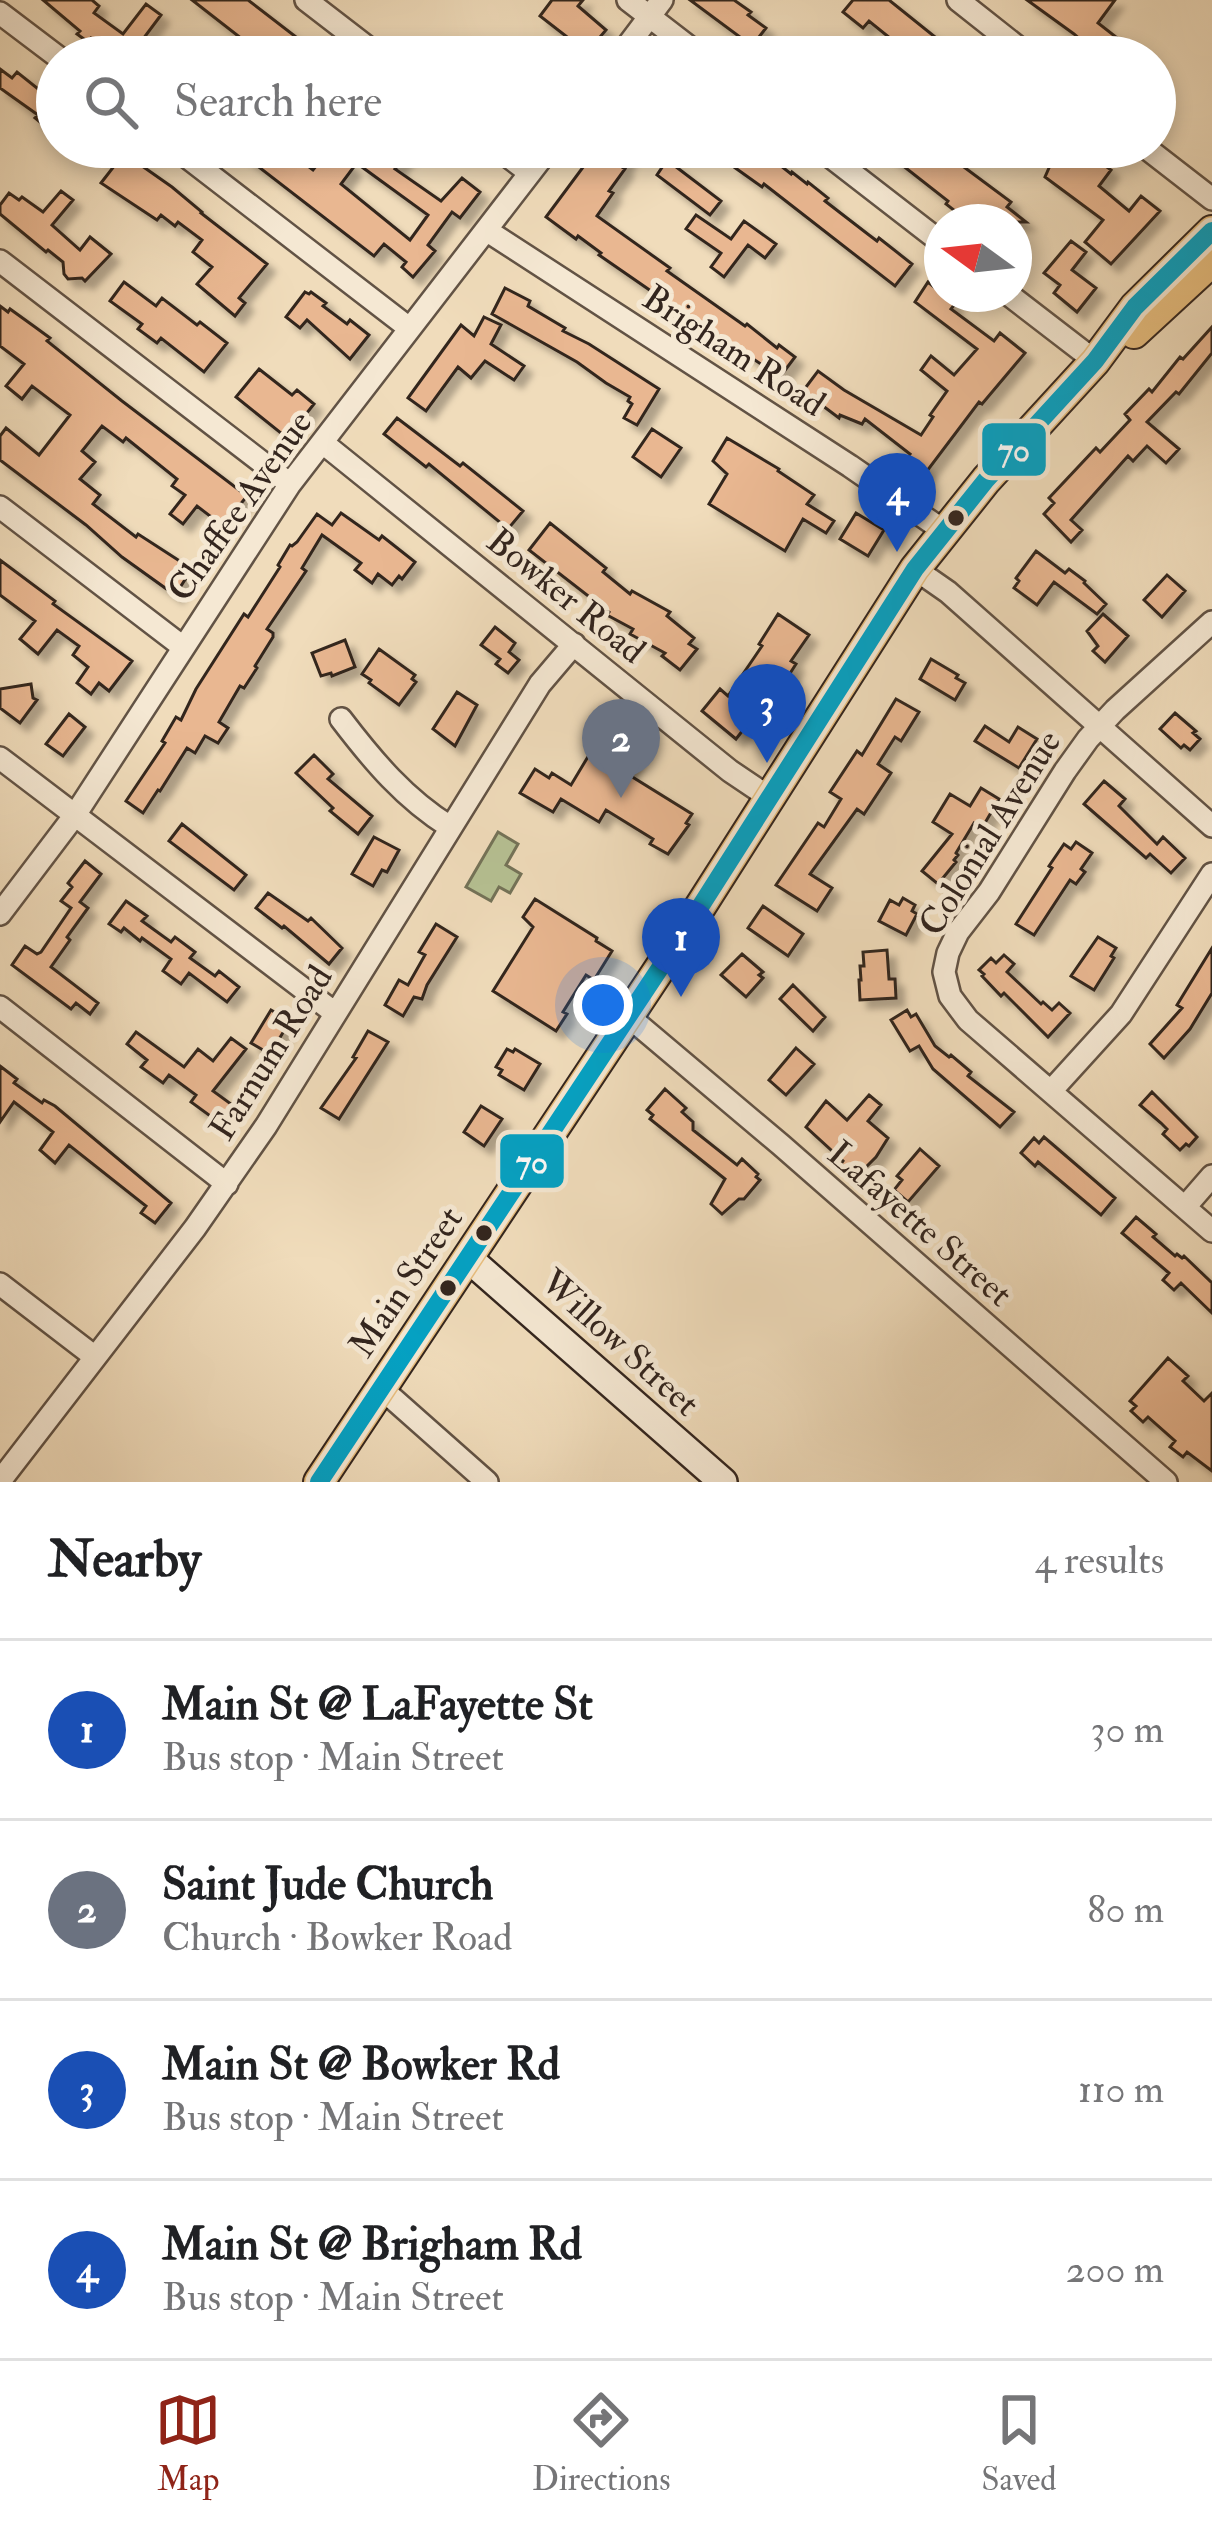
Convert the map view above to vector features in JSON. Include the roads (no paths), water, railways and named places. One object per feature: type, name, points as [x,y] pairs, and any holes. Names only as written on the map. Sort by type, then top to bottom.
[{"type":"main road","name":"Main Street","points":[[319,1482],[628,1016],[915,568],[1095,361],[1135,307],[1212,231]]},
{"type":"main road","name":"Main Street","points":[[1095,361],[1161,310],[1212,262]]},
{"type":"street","points":[[306,0],[353,36]]},
{"type":"street","points":[[628,0],[656,8],[682,36]]},
{"type":"street","points":[[958,0],[1003,36]]},
{"type":"street","points":[[635,36],[656,8]]},
{"type":"street","points":[[0,13],[36,40]]},
{"type":"street","points":[[202,168],[409,328]]},
{"type":"street","points":[[523,168],[530,173]]},
{"type":"street","name":"Chaffee Avenue","points":[[0,914],[75,815],[290,484],[534,168]]},
{"type":"street","points":[[845,168],[924,229]]},
{"type":"street","points":[[1172,168],[1212,200]]},
{"type":"street","name":"Brigham Road","points":[[486,230],[944,531]]},
{"type":"street","points":[[0,261],[290,484]]},
{"type":"street","points":[[1031,312],[1095,361]]},
{"type":"street","name":"Bowker Road","points":[[323,443],[730,771],[770,798]]},
{"type":"street","points":[[0,507],[183,647]]},
{"type":"street","points":[[915,568],[1212,826]]},
{"type":"street","name":"Colonial Avenue","points":[[1212,622],[1099,725],[958,932],[944,972],[950,996],[968,1020],[1212,1231]]},
{"type":"street","name":"Farnum Road","points":[[0,1481],[227,1184],[300,1075],[540,684],[574,644]]},
{"type":"street","points":[[341,719],[377,767],[450,827]]},
{"type":"street","points":[[0,758],[335,1013]]},
{"type":"street","points":[[1052,1091],[1121,1014],[1212,874]]},
{"type":"street","points":[[0,1007],[227,1184]]},
{"type":"street","name":"Lafayette Street","points":[[628,1016],[1166,1482]]},
{"type":"street","points":[[1185,1207],[1212,1176]]},
{"type":"street","name":"Willow Street","points":[[469,1259],[723,1482]]},
{"type":"street","points":[[0,1283],[95,1357]]},
{"type":"street","points":[[382,1389],[487,1482]]},
{"type":"place","name":"Main St @ Brigham Rd","points":[[897,552]]},
{"type":"place","name":"Main St @ Bowker Rd","points":[[767,763]]},
{"type":"place","name":"Saint Jude Church","points":[[621,798]]},
{"type":"place","name":"Main St @ LaFayette St","points":[[681,997]]}]
